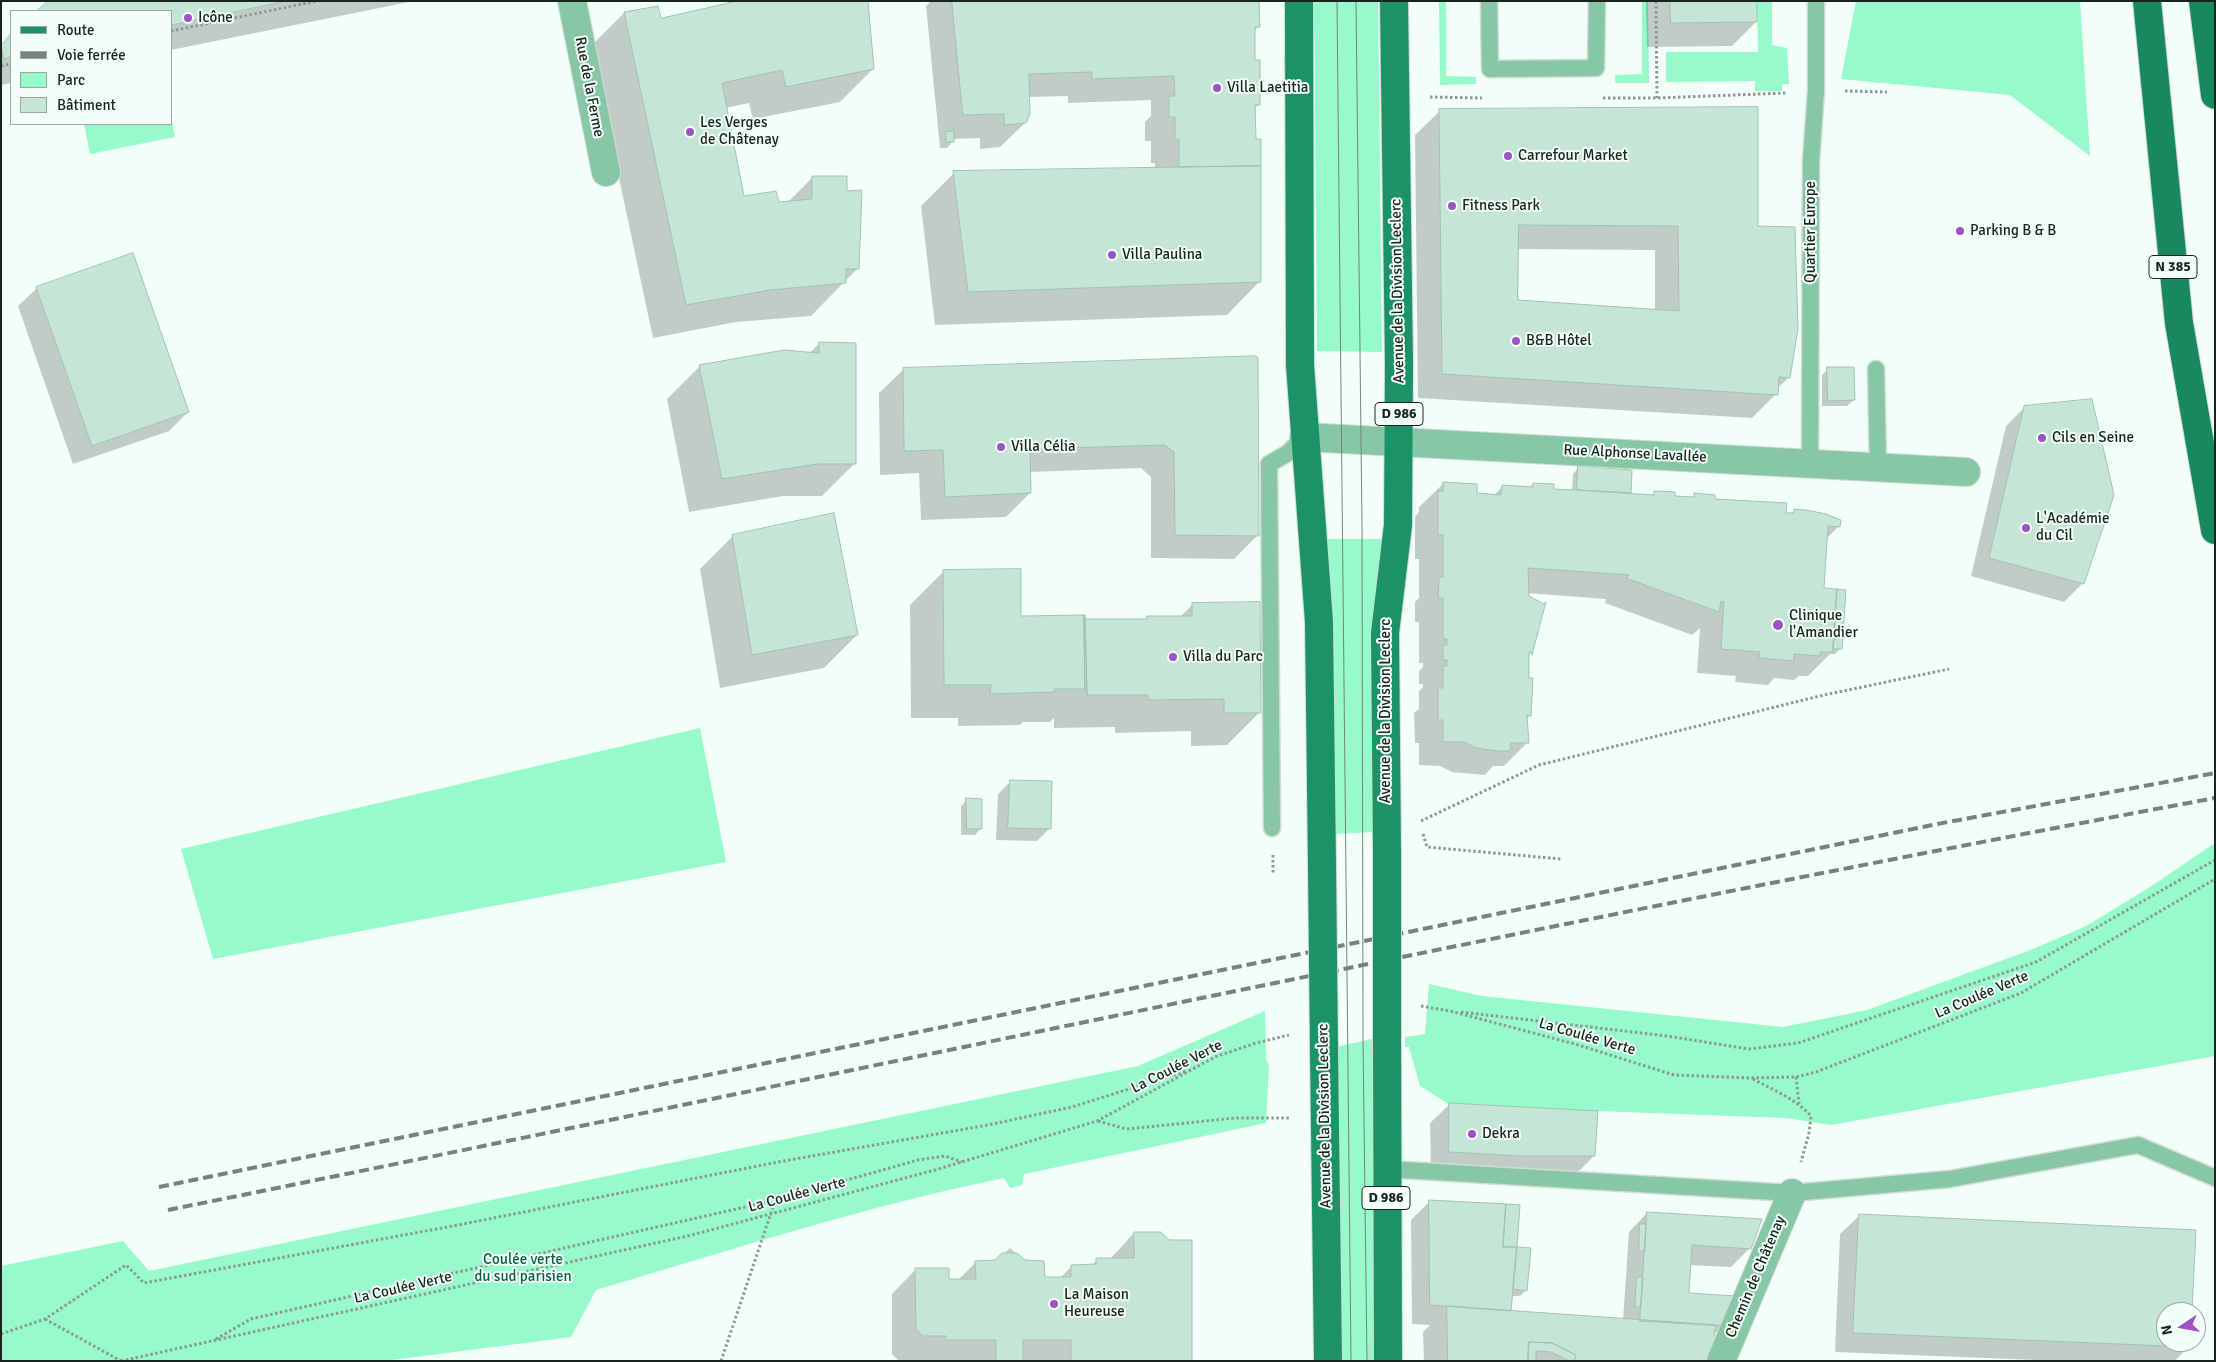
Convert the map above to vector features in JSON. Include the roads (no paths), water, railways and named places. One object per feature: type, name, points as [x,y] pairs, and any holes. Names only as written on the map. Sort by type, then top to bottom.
[{"type":"highway","name":"N 385","points":[[2147,1],[2179,323],[2215,530]]},
{"type":"highway","points":[[2203,1],[2215,95]]},
{"type":"main road","name":"Avenue de la Division Leclerc","points":[[1299,1],[1300,356],[1304,437],[1319,622],[1328,1361]]},
{"type":"main road","name":"Avenue de la Division Leclerc","points":[[1388,1361],[1385,633],[1398,525],[1399,442],[1394,1]]},
{"type":"street","name":"Rue de la Ferme","points":[[572,1],[606,172]]},
{"type":"street","name":"Rue Alphonse Lavallée","points":[[1304,437],[1966,472]]},
{"type":"street","name":"Chemin de Châtenay","points":[[1721,1361],[1792,1193]]},
{"type":"lane","points":[[1489,1],[1490,69],[1596,68],[1597,1]]},
{"type":"lane","name":"Quartier Europe","points":[[1810,463],[1811,161],[1816,92],[1816,1]]},
{"type":"lane","points":[[1876,369],[1878,467]]},
{"type":"lane","points":[[1272,828],[1269,464],[1288,453],[1304,437]]},
{"type":"lane","points":[[1386,1169],[1792,1193],[1950,1179],[2138,1145],[2215,1178]]},
{"type":"tram line","points":[[1337,1],[1351,1361]]},
{"type":"tram line","points":[[1356,1],[1362,525],[1363,1040],[1367,1361]]},
{"type":"railway","points":[[159,1187],[1937,824],[2215,773]]},
{"type":"railway","points":[[168,1210],[1447,948],[2215,798]]},
{"type":"place","name":"Icône","points":[[188,18]]},
{"type":"place","name":"Villa Laetitia","points":[[1217,88]]},
{"type":"place","name":"Les Verges de Châtenay","points":[[690,132]]},
{"type":"place","name":"Carrefour Market","points":[[1508,156]]},
{"type":"place","name":"Fitness Park","points":[[1452,206]]},
{"type":"place","name":"Parking B & B","points":[[1960,231]]},
{"type":"place","name":"Villa Paulina","points":[[1112,255]]},
{"type":"place","name":"B&B Hôtel","points":[[1516,341]]},
{"type":"place","name":"Cils en Seine","points":[[2042,438]]},
{"type":"place","name":"Villa Célia","points":[[1001,447]]},
{"type":"place","name":"L'Académie du Cil","points":[[2026,528]]},
{"type":"place","name":"Clinique l'Amandier","points":[[1778,625]]},
{"type":"place","name":"Villa du Parc","points":[[1173,657]]},
{"type":"place","name":"Dekra","points":[[1472,1134]]},
{"type":"place","name":"La Maison Heureuse","points":[[1054,1304]]},
{"type":"park label","name":"Coulée verte du sud parisien","points":[[523,1268]]}]
